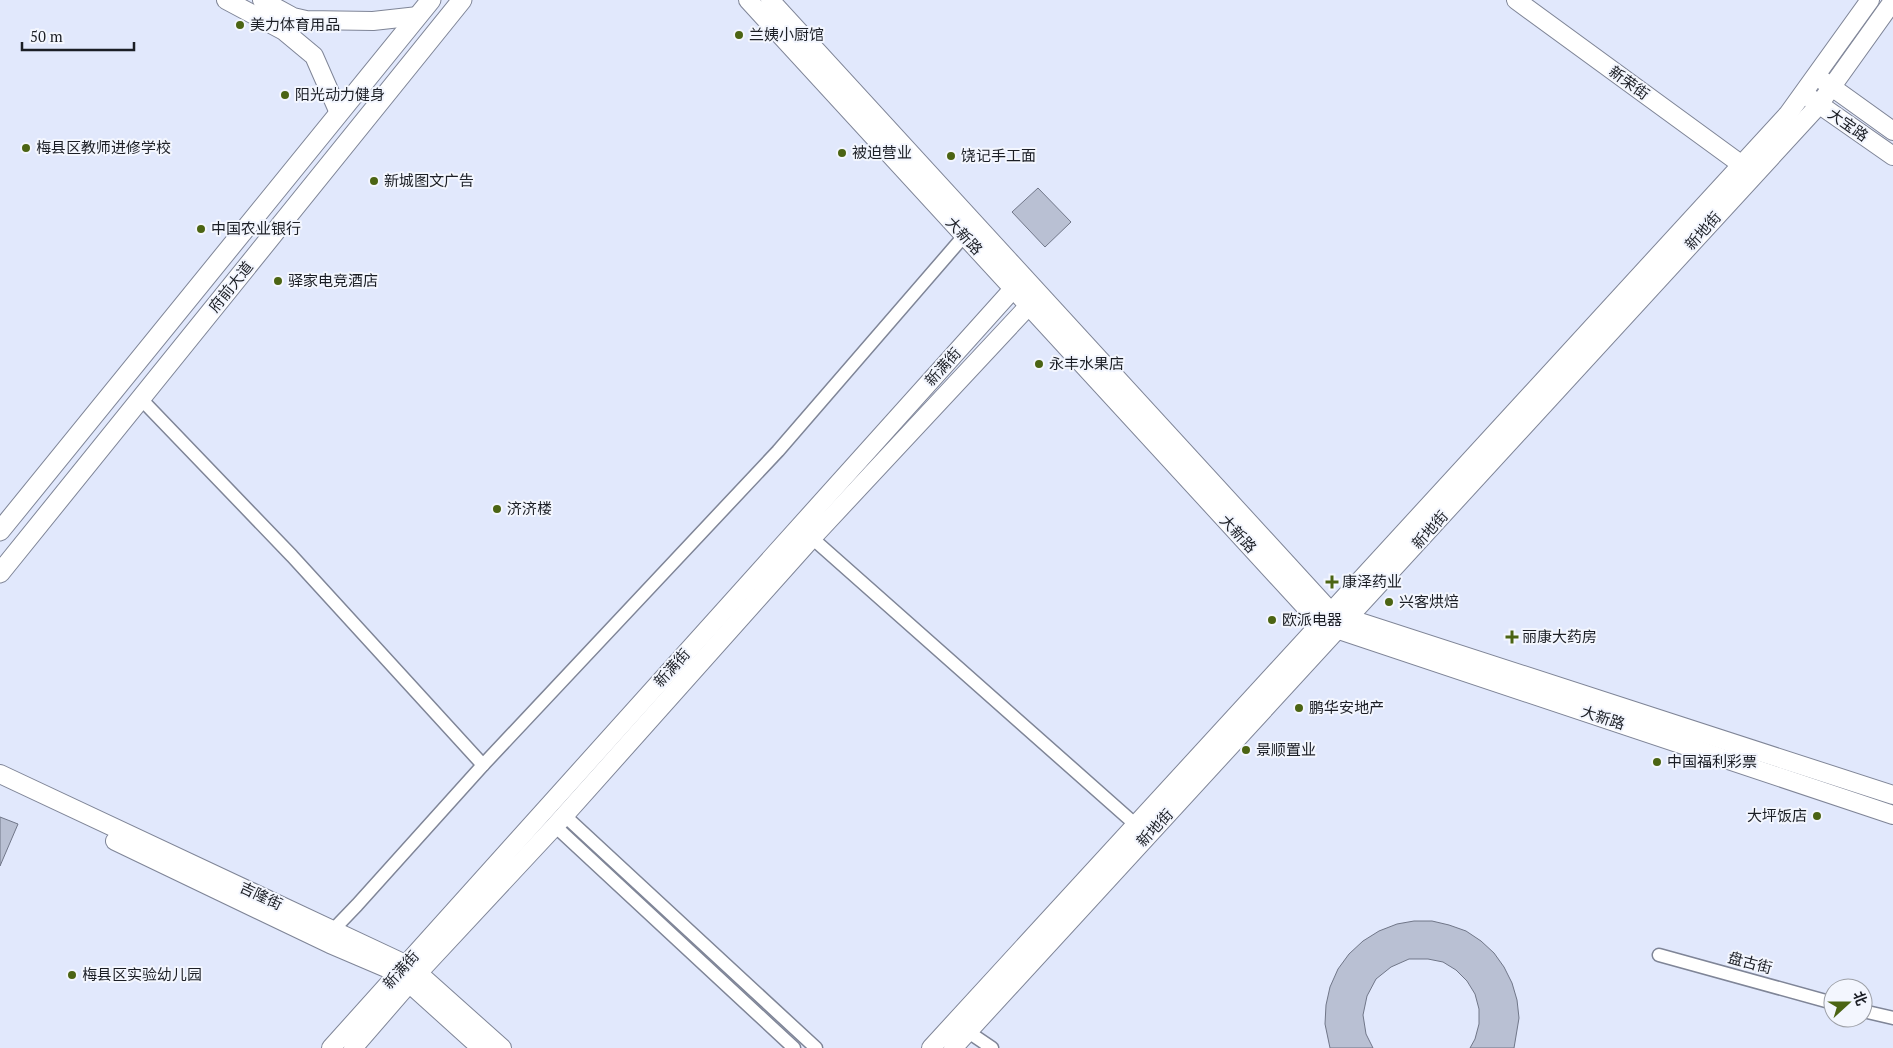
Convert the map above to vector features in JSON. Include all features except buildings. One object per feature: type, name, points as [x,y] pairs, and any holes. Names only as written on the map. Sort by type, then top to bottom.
[{"type":"main road","name":"府前大道","points":[[0,531],[431,0]]},
{"type":"main road","name":"府前大道","points":[[0,573],[462,0]]},
{"type":"street","points":[[226,0],[288,24],[306,20],[373,21],[418,16]]},
{"type":"street","points":[[262,0],[288,24],[314,56],[339,113]]},
{"type":"street","name":"大新路","points":[[748,0],[1013,289],[1326,619],[1893,815]]},
{"type":"street","name":"大新路","points":[[770,0],[1038,295],[1326,619],[1893,795]]},
{"type":"street","name":"新荣街","points":[[1516,0],[1742,165]]},
{"type":"street","name":"新地街","points":[[931,1048],[1788,114],[1870,0]]},
{"type":"street","name":"新地街","points":[[953,1048],[1818,106],[1893,1]]},
{"type":"street","name":"大宝路","points":[[1816,76],[1893,131]]},
{"type":"street","name":"大宝路","points":[[1803,93],[1893,156]]},
{"type":"street","points":[[333,930],[357,906],[483,765],[778,451],[974,225]]},
{"type":"street","name":"新满街","points":[[353,1048],[408,973],[1013,289]]},
{"type":"street","name":"新满街","points":[[331,1048],[560,820],[812,538],[1038,295]]},
{"type":"street","points":[[141,398],[292,556],[483,765]]},
{"type":"street","points":[[812,538],[1136,826]]},
{"type":"street","name":"吉隆街","points":[[0,774],[333,930],[408,973],[502,1048]]},
{"type":"street","name":"吉隆街","points":[[0,786],[330,944],[408,973],[481,1048]]},
{"type":"street","points":[[560,820],[794,1048]]},
{"type":"street","points":[[560,820],[816,1048]]},
{"type":"street","name":"盘古街","points":[[1659,954],[1823,1000]]},
{"type":"street","points":[[1873,1013],[1893,1018]]},
{"type":"street","points":[[954,1023],[992,1048]]},
{"type":"place","name":"美力体育用品","points":[[240,25]]},
{"type":"place","name":"兰姨小厨馆","points":[[739,35]]},
{"type":"place","name":"阳光动力健身","points":[[285,95]]},
{"type":"place","name":"梅县区教师进修学校","points":[[26,148]]},
{"type":"place","name":"被迫营业","points":[[842,153]]},
{"type":"place","name":"饶记手工面","points":[[951,156]]},
{"type":"place","name":"新城图文广告","points":[[374,181]]},
{"type":"place","name":"中国农业银行","points":[[201,229]]},
{"type":"place","name":"驿家电竞酒店","points":[[278,281]]},
{"type":"place","name":"永丰水果店","points":[[1039,364]]},
{"type":"place","name":"济济楼","points":[[497,509]]},
{"type":"place","name":"康泽药业","points":[[1332,582]]},
{"type":"place","name":"兴客烘焙","points":[[1389,602]]},
{"type":"place","name":"欧派电器","points":[[1272,620]]},
{"type":"place","name":"丽康大药房","points":[[1512,637]]},
{"type":"place","name":"鹏华安地产","points":[[1299,708]]},
{"type":"place","name":"景顺置业","points":[[1246,750]]},
{"type":"place","name":"中国福利彩票","points":[[1657,762]]},
{"type":"place","name":"大坪饭店","points":[[1817,816]]},
{"type":"place","name":"梅县区实验幼儿园","points":[[72,975]]}]
